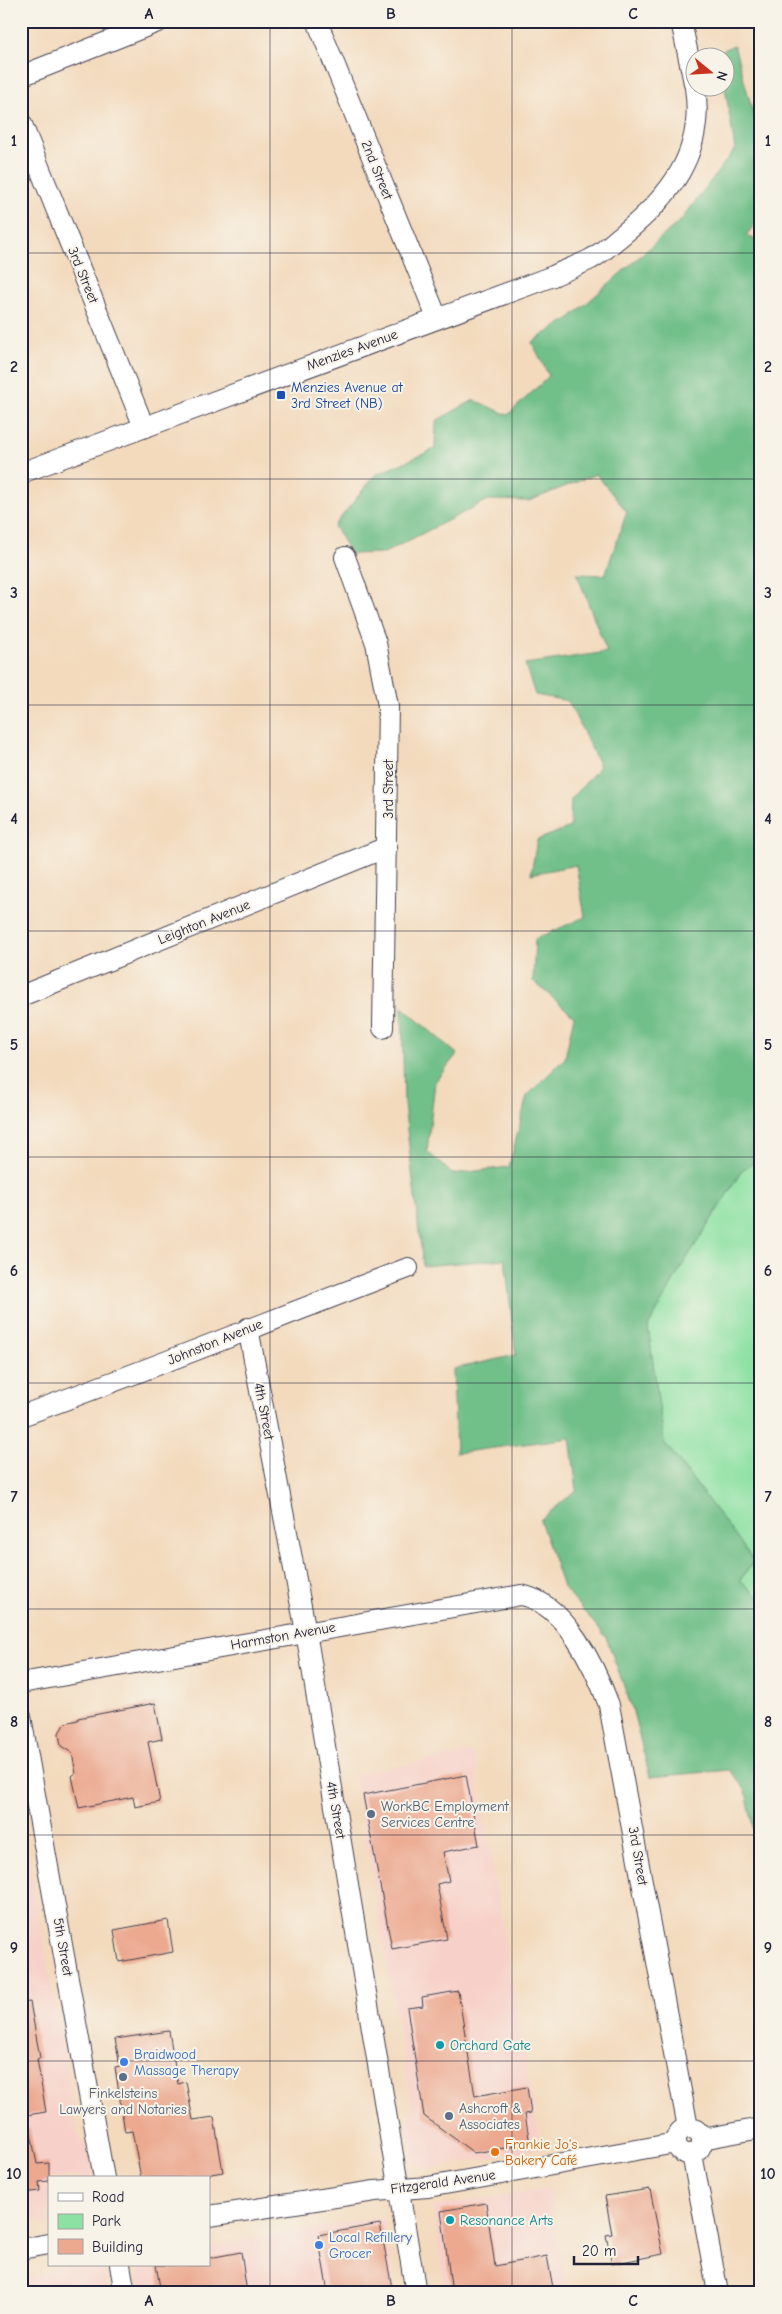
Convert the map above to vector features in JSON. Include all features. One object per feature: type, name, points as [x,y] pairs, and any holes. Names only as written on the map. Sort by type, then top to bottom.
[{"type":"street","points":[[21,76],[160,21]]},
{"type":"street","name":"2nd Street","points":[[317,21],[437,318]]},
{"type":"street","points":[[681,21],[687,48]]},
{"type":"street","name":"Menzies Avenue","points":[[21,473],[553,276],[593,258],[644,217],[664,196],[687,159],[694,141],[697,126],[696,98]]},
{"type":"street","name":"3rd Street","points":[[21,122],[144,427]]},
{"type":"street","name":"3rd Street","points":[[345,557],[376,643],[388,706],[383,1028]]},
{"type":"street","name":"Leighton Avenue","points":[[21,996],[387,847]]},
{"type":"street","name":"Johnston Avenue","points":[[21,1416],[116,1382],[248,1328],[408,1268]]},
{"type":"street","name":"4th Street","points":[[248,1328],[306,1632],[391,2139],[397,2190],[416,2293]]},
{"type":"street","name":"Harmston Avenue","points":[[21,1682],[521,1595],[543,1603]]},
{"type":"street","name":"3rd Street","points":[[543,1603],[579,1644],[593,1667],[609,1705],[718,2293]]},
{"type":"street","name":"5th Street","points":[[21,1717],[104,2176]]},
{"type":"street","name":"Fitzgerald Avenue","points":[[210,2216],[434,2186],[761,2128]]},
{"type":"street","points":[[21,2249],[48,2244]]},
{"type":"street","points":[[120,2266],[124,2293]]},
{"type":"shaded area","points":[[473,1752],[541,2149],[427,2169],[415,2162],[410,2151],[406,2128],[413,2110],[354,1774]]},
{"type":"shaded area","points":[[21,1816],[78,2133],[90,2154],[93,2176],[48,2176],[48,2225],[36,2219],[21,2222]]},
{"type":"shaded area","points":[[548,2188],[568,2293],[446,2293],[432,2207]]},
{"type":"shaded area","points":[[378,2217],[384,2221],[397,2293],[141,2293],[136,2266],[210,2266],[210,2247]]},
{"type":"shaded area","points":[[52,2266],[100,2266],[105,2273],[109,2293],[21,2293],[21,2278],[49,2271]]},
{"type":"green space","points":[[734,45],[761,140],[761,215],[746,236],[761,242],[761,1159],[743,1169],[682,1266],[648,1327],[664,1442],[754,1561],[740,1580],[761,1599],[761,1852],[758,1852],[746,1791],[730,1770],[650,1777],[632,1708],[606,1637],[563,1587],[540,1520],[577,1490],[570,1438],[456,1453],[453,1369],[516,1355],[505,1259],[423,1266],[404,1104],[402,1007],[457,1054],[435,1082],[427,1151],[452,1174],[509,1167],[527,1096],[565,1058],[574,1016],[533,981],[535,939],[585,917],[576,865],[531,874],[537,840],[570,827],[571,800],[600,766],[568,701],[535,695],[525,664],[607,652],[577,574],[605,575],[627,512],[596,474],[529,501],[488,500],[384,553],[351,554],[334,526],[375,475],[435,449],[436,421],[474,400],[508,415],[549,376],[532,342],[570,318],[682,219],[735,149],[727,98],[734,98],[734,48],[728,48]]},
{"type":"green space","points":[[761,1159],[761,1599],[740,1580],[754,1561],[664,1442],[648,1327],[682,1266],[743,1168]]},
{"type":"building","points":[[155,1703],[162,1739],[148,1742],[160,1802],[135,1807],[133,1797],[79,1808],[72,1776],[76,1773],[72,1753],[61,1746],[59,1733],[65,1723],[78,1720],[78,1718]]},
{"type":"building","points":[[466,1775],[479,1845],[443,1852],[449,1881],[437,1884],[447,1939],[392,1949],[363,1795]]},
{"type":"building","points":[[168,1920],[173,1952],[119,1962],[114,1930]]},
{"type":"building","name":"Orchard Gate","points":[[458,1991],[475,2096],[527,2087],[531,2113],[525,2114],[530,2144],[474,2153],[424,2116],[407,2008],[423,2006],[422,1997]]},
{"type":"building","points":[[30,2002],[40,2058],[37,2059],[46,2112],[21,2116],[21,2003]]},
{"type":"building","points":[[169,2031],[178,2084],[186,2082],[193,2120],[214,2117],[223,2172],[200,2176],[141,2176],[132,2131],[125,2132],[115,2067],[120,2066],[115,2039]]},
{"type":"building","points":[[21,2129],[30,2129],[37,2164],[49,2163],[49,2176],[48,2181],[39,2182],[40,2191],[21,2193]]},
{"type":"building","points":[[650,2189],[663,2254],[612,2264],[606,2235],[612,2234],[605,2196]]},
{"type":"building","points":[[486,2203],[495,2266],[547,2256],[554,2293],[452,2293],[441,2211]]},
{"type":"building","points":[[380,2224],[393,2293],[328,2293],[318,2235]]},
{"type":"building","points":[[241,2252],[247,2293],[161,2293],[156,2266],[210,2266],[210,2258]]},
{"type":"place","name":"Menzies Avenue at 3rd Street (NB)","points":[[281,395]]},
{"type":"place","name":"WorkBC Employment Services Centre","points":[[371,1814]]},
{"type":"place","name":"Orchard Gate","points":[[440,2045]]},
{"type":"place","name":"Braidwood Massage Therapy","points":[[124,2062]]},
{"type":"place","name":"Finkelsteins Lawyers and Notaries","points":[[123,2077]]},
{"type":"place","name":"Ashcroft & Associates","points":[[449,2116]]},
{"type":"place","name":"Frankie Jo's Bakery Café","points":[[495,2152]]},
{"type":"place","name":"Resonance Arts","points":[[450,2220]]},
{"type":"place","name":"Local Refillery Grocer","points":[[319,2245]]}]
